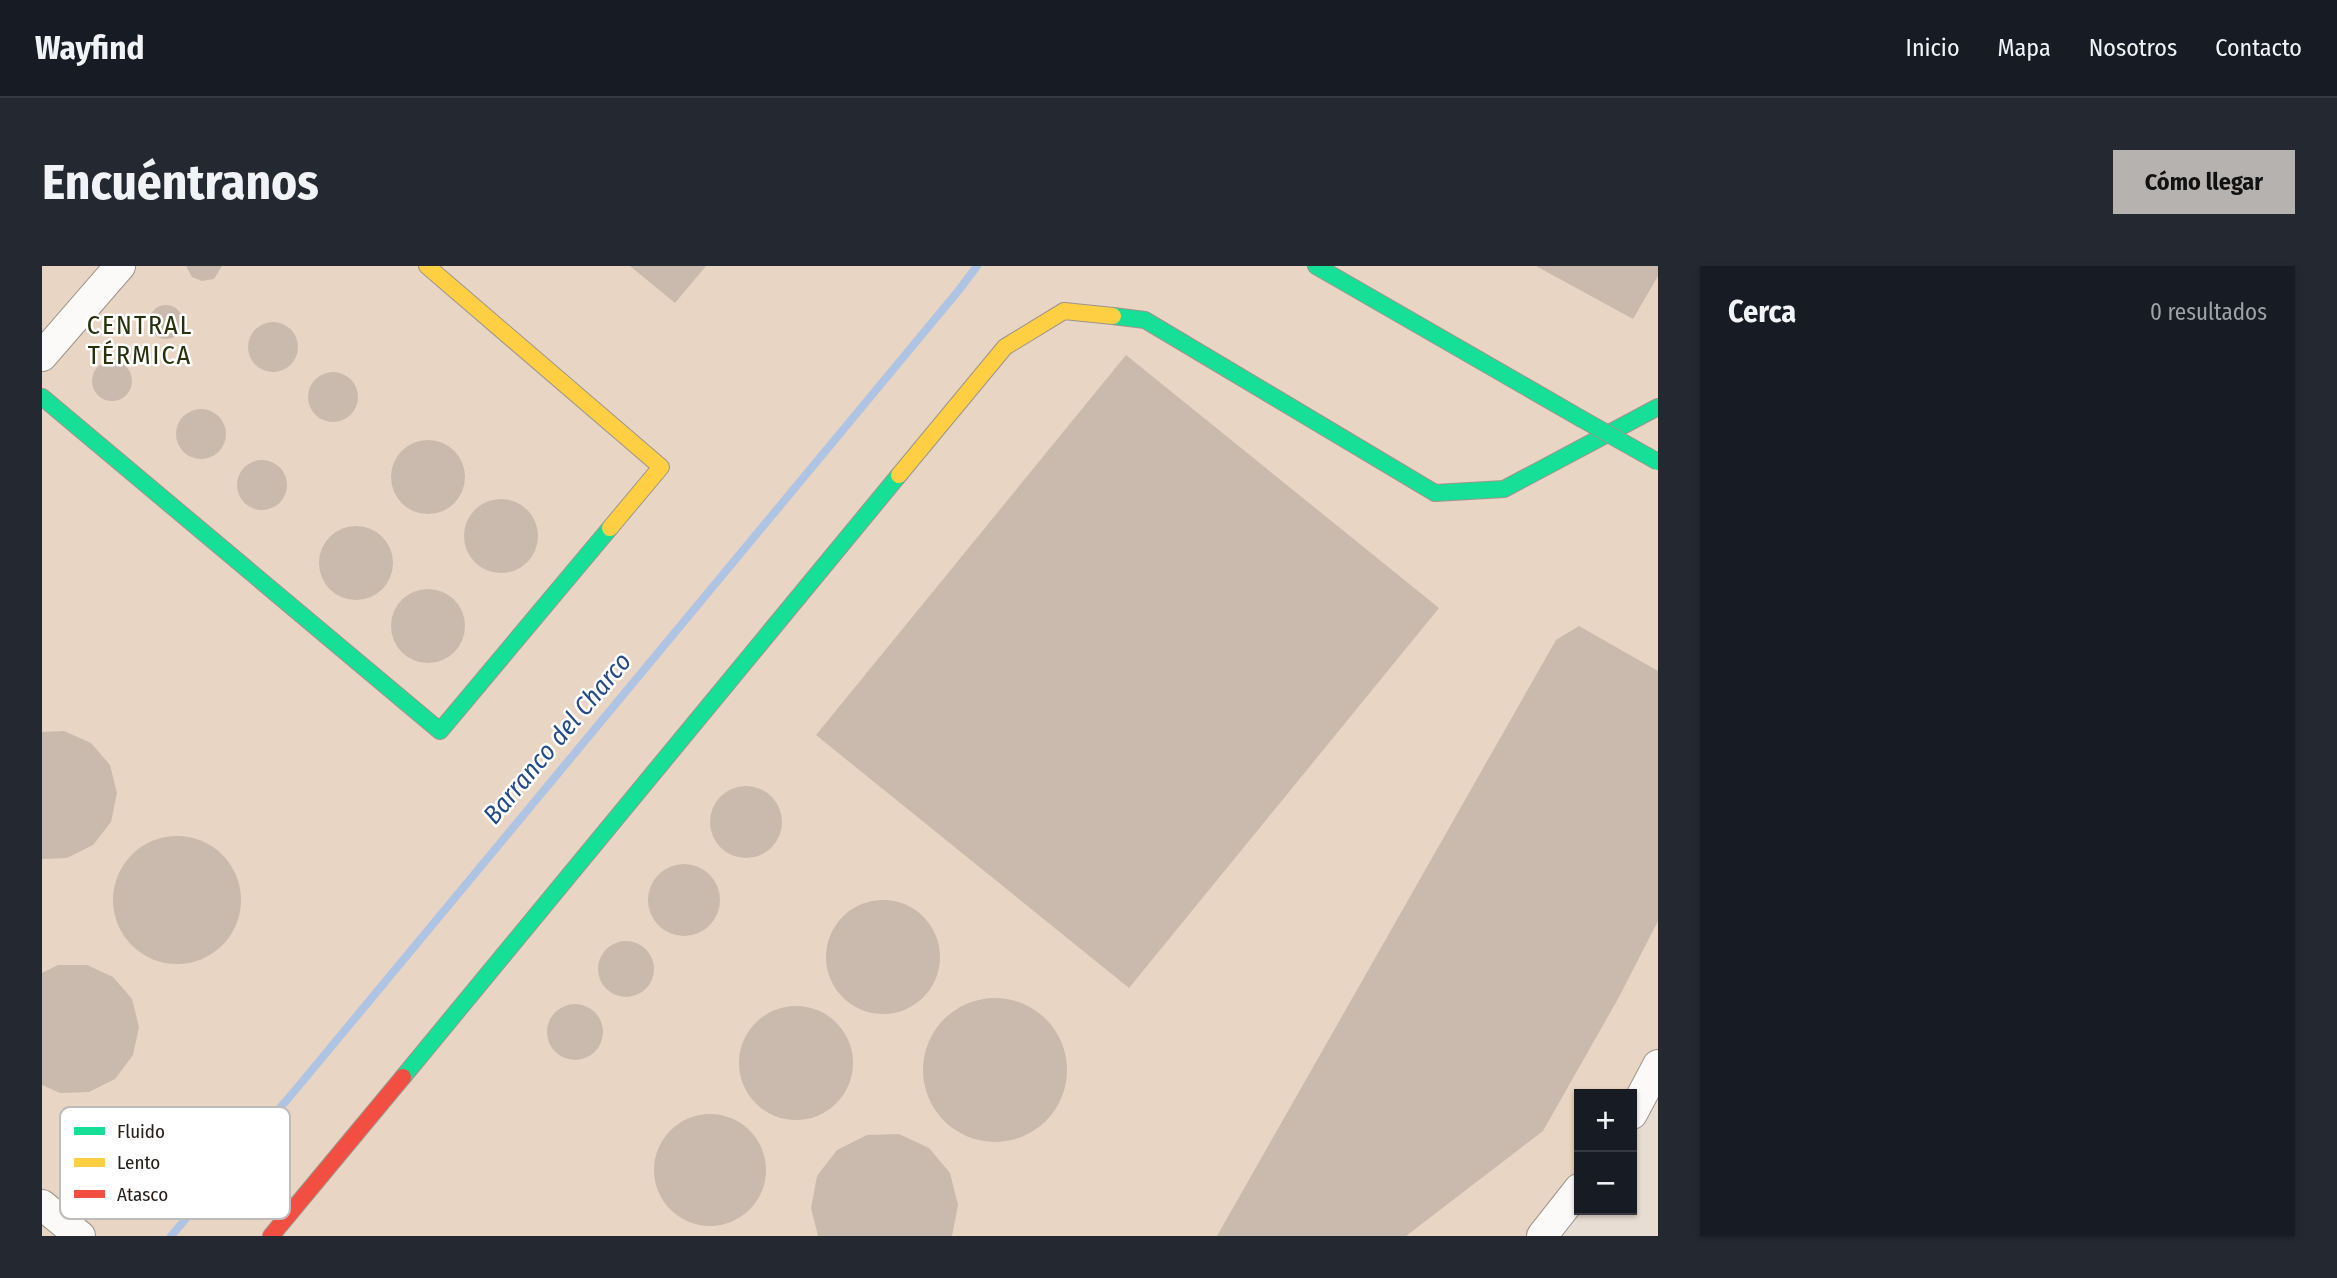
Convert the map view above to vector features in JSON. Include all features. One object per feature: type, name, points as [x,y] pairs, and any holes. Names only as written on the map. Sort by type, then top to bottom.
[{"type":"street","points":[[42,356],[120,266]]},
{"type":"street","points":[[42,397],[440,731],[662,467],[427,266]]},
{"type":"street","points":[[1315,266],[1658,461]]},
{"type":"street","points":[[290,1213],[1005,347],[1064,311],[1145,320],[1435,493],[1504,489],[1658,407]]},
{"type":"street","points":[[1637,1105],[1658,1065]]},
{"type":"street","points":[[1542,1236],[1574,1195]]},
{"type":"street","points":[[42,1206],[80,1236]]},
{"type":"street","points":[[271,1236],[285,1219]]},
{"type":"shaded area","points":[[42,266],[1658,266],[1658,1075],[1637,1090],[1574,1089],[1574,1195],[1542,1236],[42,1236]]},
{"type":"building","points":[[186,266],[222,266],[214,279],[202,281],[192,277]]},
{"type":"building","points":[[630,266],[706,266],[675,303]]},
{"type":"building","points":[[1536,266],[1658,266],[1658,276],[1633,319]]},
{"type":"building","points":[[166,305],[178,310],[183,322],[178,334],[166,339],[154,334],[149,322],[154,310]]},
{"type":"building","points":[[273,322],[291,329],[298,347],[291,365],[273,372],[255,365],[248,347],[255,329]]},
{"type":"building","points":[[1126,355],[1439,608],[1129,988],[816,735]]},
{"type":"building","points":[[112,361],[120,362],[126,367],[131,373],[131,389],[126,395],[120,400],[112,401],[104,400],[98,395],[93,389],[92,381],[93,373],[98,367],[104,362]]},
{"type":"building","points":[[333,372],[351,379],[358,397],[351,415],[333,422],[315,415],[308,397],[315,379]]},
{"type":"building","points":[[201,409],[219,416],[226,434],[219,452],[201,459],[183,452],[176,434],[183,416]]},
{"type":"building","points":[[428,440],[449,446],[459,456],[465,477],[459,498],[449,508],[428,514],[407,508],[397,498],[391,477],[397,456],[407,446]]},
{"type":"building","points":[[262,460],[280,467],[287,485],[280,503],[262,510],[244,503],[237,485],[244,467]]},
{"type":"building","points":[[501,499],[522,505],[532,515],[538,536],[532,557],[522,567],[501,573],[480,567],[470,557],[464,536],[470,515],[480,505]]},
{"type":"building","points":[[356,526],[377,532],[387,542],[393,563],[387,584],[377,594],[356,600],[335,594],[325,584],[319,563],[325,542],[335,532]]},
{"type":"building","points":[[428,589],[449,595],[459,605],[465,626],[459,647],[449,657],[428,663],[407,657],[397,647],[391,626],[397,605],[407,595]]},
{"type":"building","points":[[1579,626],[1658,671],[1658,921],[1619,997],[1543,1131],[1406,1236],[1217,1236],[1556,640]]},
{"type":"building","points":[[64,731],[91,743],[110,765],[117,793],[111,822],[93,845],[67,858],[42,859],[42,732]]},
{"type":"building","points":[[746,786],[766,792],[776,802],[782,822],[776,842],[766,852],[746,858],[726,852],[716,842],[710,822],[716,802],[726,792]]},
{"type":"building","points":[[177,836],[202,841],[222,855],[236,875],[241,900],[236,925],[222,945],[202,959],[177,964],[152,959],[132,945],[118,925],[113,900],[118,875],[132,855],[152,841]]},
{"type":"building","points":[[684,864],[704,870],[714,880],[720,900],[714,920],[704,930],[684,936],[664,930],[654,920],[648,900],[654,880],[664,870]]},
{"type":"building","points":[[883,900],[905,905],[923,917],[935,935],[940,957],[935,979],[923,997],[905,1009],[883,1014],[861,1009],[843,997],[831,979],[826,957],[831,935],[843,917],[861,905]]},
{"type":"building","points":[[626,941],[637,943],[646,949],[652,958],[652,980],[646,989],[637,995],[626,997],[615,995],[606,989],[600,980],[598,969],[600,958],[606,949],[615,943]]},
{"type":"building","points":[[58,965],[87,965],[113,977],[132,999],[139,1027],[133,1055],[115,1079],[89,1092],[60,1093],[42,1085],[42,973]]},
{"type":"building","points":[[995,998],[1023,1003],[1046,1019],[1062,1042],[1067,1070],[1062,1098],[1046,1121],[1023,1137],[995,1142],[967,1137],[944,1121],[928,1098],[923,1070],[928,1042],[944,1019],[967,1003]]},
{"type":"building","points":[[575,1004],[586,1006],[595,1012],[601,1021],[601,1043],[595,1052],[586,1058],[575,1060],[564,1058],[555,1052],[549,1043],[547,1032],[549,1021],[555,1012],[564,1006]]},
{"type":"building","points":[[796,1006],[818,1011],[836,1023],[848,1041],[853,1063],[848,1085],[836,1103],[818,1115],[796,1120],[774,1115],[756,1103],[744,1085],[739,1063],[744,1041],[756,1023],[774,1011]]},
{"type":"building","points":[[710,1114],[732,1118],[750,1130],[762,1148],[766,1170],[762,1192],[750,1210],[732,1222],[710,1226],[688,1222],[670,1210],[658,1192],[654,1170],[658,1148],[670,1130],[688,1118]]},
{"type":"building","points":[[899,1134],[929,1148],[950,1173],[958,1205],[952,1236],[818,1236],[811,1208],[817,1176],[837,1150],[867,1135]]},
{"type":"waterway","name":"Barranco del Charco","points":[[281,1107],[977,266]]},
{"type":"waterway","name":"Barranco del Charco","points":[[171,1236],[185,1219]]},
{"type":"traffic: fast","points":[[1316,266],[1580,418]]},
{"type":"traffic: fast","points":[[1113,316],[1145,320],[1435,493],[1504,489],[1658,407]]},
{"type":"traffic: fast","points":[[42,397],[440,731],[610,528]]},
{"type":"traffic: fast","points":[[1580,418],[1658,462]]},
{"type":"traffic: fast","points":[[403,1077],[899,475]]},
{"type":"traffic: slow","points":[[427,266],[661,467],[610,528]]},
{"type":"traffic: slow","points":[[899,475],[1005,347],[1064,311],[1113,316]]},
{"type":"traffic: jam","points":[[290,1213],[403,1077]]},
{"type":"traffic: jam","points":[[271,1236],[285,1219]]},
{"type":"district","name":"CENTRAL TÉRMICA","points":[[140,340]]}]
